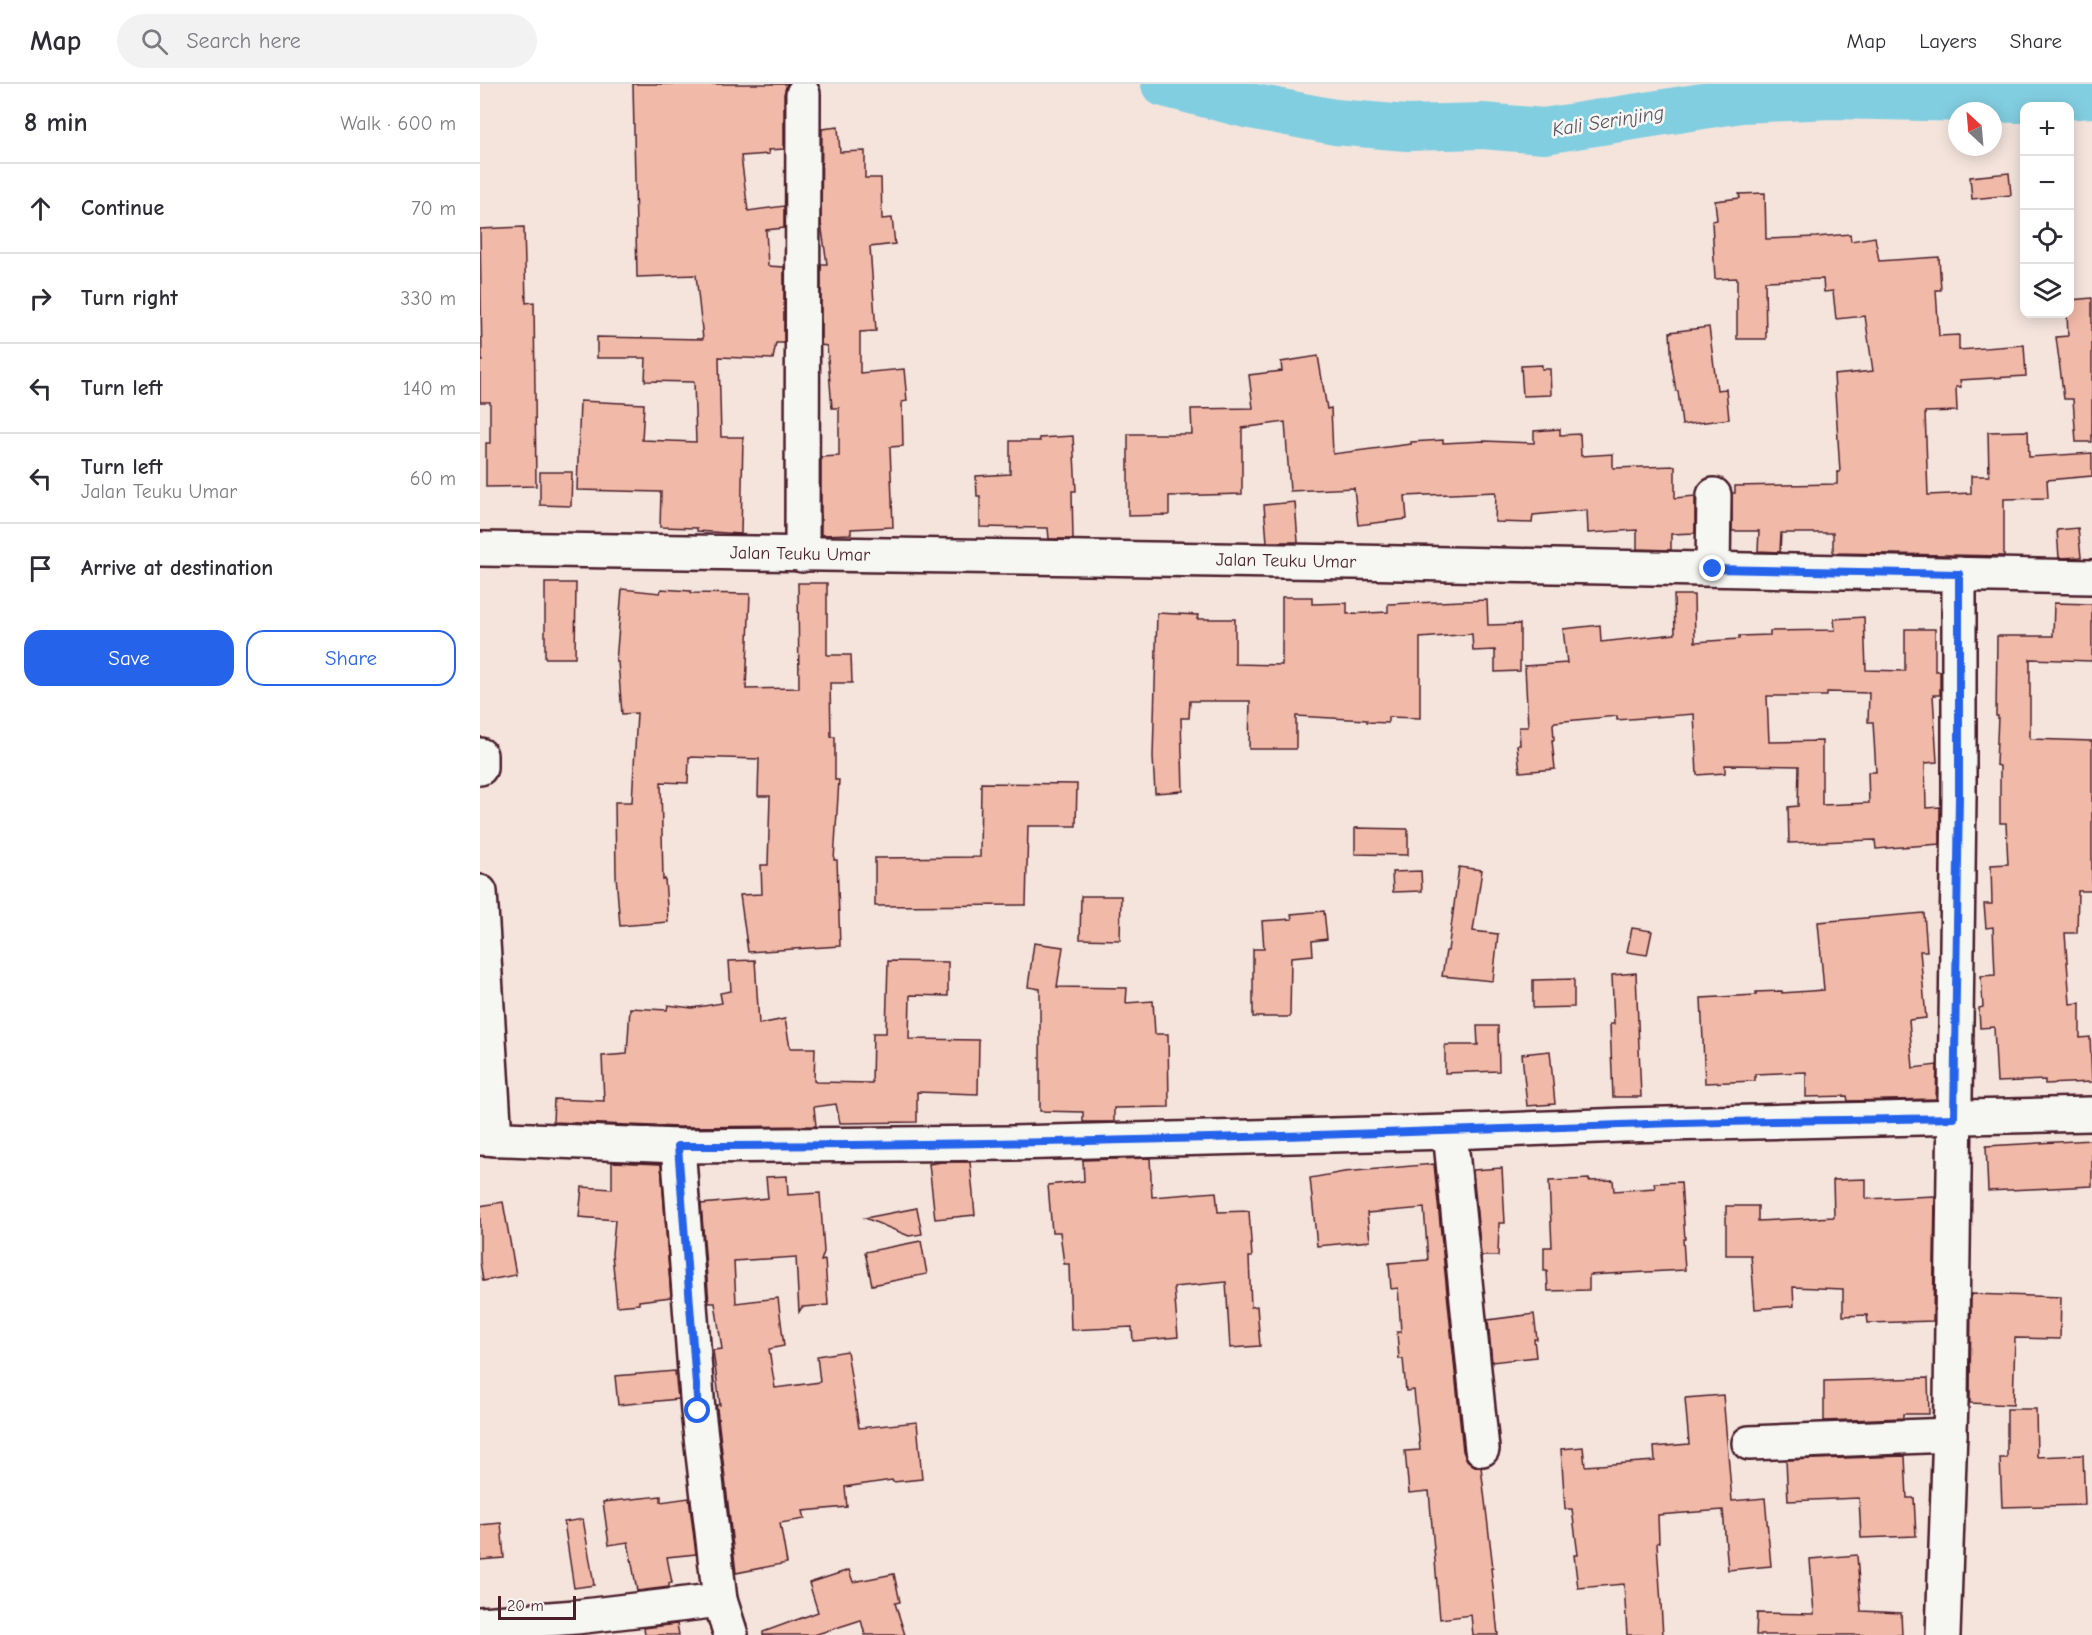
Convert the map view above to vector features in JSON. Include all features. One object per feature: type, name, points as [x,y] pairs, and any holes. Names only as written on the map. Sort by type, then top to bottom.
[{"type":"street","points":[[802,555],[803,94]]},
{"type":"street","points":[[1713,569],[1714,495]]},
{"type":"street","name":"Jalan Teuku Umar","points":[[480,549],[2092,577]]},
{"type":"street","points":[[1943,1635],[1950,1435],[1959,796],[1959,574]]},
{"type":"street","points":[[480,755],[480,768]]},
{"type":"street","points":[[480,892],[488,1138],[678,1146],[1012,1143],[2092,1114]]},
{"type":"street","points":[[1450,1132],[1482,1449]]},
{"type":"street","points":[[678,1146],[698,1411],[720,1600],[730,1635]]},
{"type":"street","points":[[1749,1443],[1950,1435]]},
{"type":"street","points":[[480,1624],[576,1617],[720,1600]]},
{"type":"building","points":[[633,84],[787,84],[784,94],[784,149],[768,150],[769,154],[741,156],[748,211],[784,206],[784,228],[766,230],[768,266],[784,267],[784,343],[776,343],[773,359],[719,357],[721,437],[743,437],[741,534],[697,531],[697,528],[660,527],[661,492],[577,490],[580,401],[644,404],[642,440],[696,442],[694,382],[645,381],[646,358],[597,358],[597,337],[703,339],[696,275],[637,277]]},
{"type":"building","points":[[838,127],[840,152],[865,151],[865,178],[881,178],[882,219],[892,218],[895,244],[870,247],[876,331],[860,332],[860,373],[904,369],[907,401],[902,402],[903,446],[890,447],[893,527],[851,529],[851,534],[821,535],[821,457],[839,456],[839,408],[832,408],[827,346],[821,345],[821,268],[822,264],[827,264],[821,223],[822,129]]},
{"type":"building","points":[[2009,173],[2011,195],[1972,199],[1970,177]]},
{"type":"building","points":[[1765,193],[1766,239],[1850,234],[1851,241],[1875,237],[1879,261],[1939,257],[1941,290],[1936,290],[1939,336],[1959,335],[1959,350],[2024,345],[2026,376],[1960,380],[1961,387],[1956,387],[1957,411],[1925,412],[1928,495],[1971,493],[1971,476],[1989,476],[1988,432],[2028,431],[2029,457],[2092,453],[2092,476],[2047,480],[2048,498],[2004,499],[2004,556],[1833,553],[1833,533],[1781,533],[1780,552],[1758,551],[1759,531],[1732,531],[1732,493],[1735,493],[1735,486],[1837,484],[1837,472],[1840,472],[1834,375],[1873,371],[1865,316],[1836,319],[1833,291],[1824,292],[1823,279],[1765,281],[1766,339],[1737,339],[1737,278],[1715,279],[1712,221],[1717,220],[1715,201],[1740,198],[1739,194]]},
{"type":"building","points":[[524,227],[526,303],[534,302],[536,486],[486,487],[486,443],[490,443],[490,402],[480,402],[480,361],[482,361],[480,229]]},
{"type":"building","points":[[2092,298],[2092,442],[2076,442],[2073,399],[2064,399],[2056,337],[2068,336],[2067,318],[2074,318],[2074,300]]},
{"type":"building","points":[[1709,327],[1717,390],[1726,389],[1729,419],[1682,425],[1672,366],[1670,332]]},
{"type":"building","points":[[1318,356],[1327,409],[1331,408],[1333,454],[1411,444],[1411,442],[1443,440],[1443,443],[1484,441],[1534,443],[1534,431],[1560,429],[1560,435],[1580,434],[1581,456],[1613,454],[1613,468],[1675,466],[1675,498],[1695,496],[1695,533],[1671,534],[1671,550],[1637,549],[1637,530],[1588,533],[1587,510],[1533,515],[1532,523],[1495,522],[1496,492],[1405,496],[1407,519],[1358,525],[1354,488],[1290,491],[1285,422],[1242,428],[1242,494],[1169,496],[1169,515],[1128,516],[1128,434],[1192,434],[1191,409],[1253,408],[1249,375],[1282,371],[1281,362]]},
{"type":"building","points":[[1542,365],[1542,369],[1550,369],[1551,395],[1523,396],[1521,366]]},
{"type":"building","points":[[1073,436],[1076,491],[1072,491],[1073,539],[1049,539],[1048,528],[980,527],[980,496],[977,496],[976,476],[1010,474],[1010,441],[1040,441],[1039,438]]},
{"type":"building","points":[[540,472],[572,472],[571,506],[540,505]]},
{"type":"building","points":[[1295,502],[1298,542],[1267,542],[1264,505]]},
{"type":"building","points":[[2078,528],[2081,557],[2059,558],[2057,530]]},
{"type":"building","points":[[545,583],[576,583],[575,658],[545,658]]},
{"type":"building","points":[[798,583],[827,583],[827,655],[851,655],[852,683],[830,683],[831,737],[835,737],[835,780],[839,780],[834,860],[837,860],[840,946],[748,952],[740,895],[762,894],[761,865],[768,865],[770,796],[758,796],[759,759],[689,757],[688,783],[661,782],[663,880],[665,879],[668,922],[620,926],[616,875],[615,802],[632,802],[637,713],[622,714],[618,662],[616,662],[622,589],[660,593],[661,589],[691,591],[691,593],[750,594],[746,689],[799,688]]},
{"type":"building","points":[[1674,595],[1694,595],[1695,642],[1739,639],[1739,636],[1770,635],[1770,631],[1835,630],[1834,619],[1864,617],[1866,670],[1905,671],[1905,629],[1935,629],[1935,671],[1940,671],[1940,695],[1933,695],[1937,762],[1925,763],[1926,808],[1940,807],[1940,844],[1876,849],[1875,840],[1789,843],[1788,807],[1798,806],[1799,766],[1725,765],[1725,773],[1697,775],[1694,714],[1617,720],[1617,716],[1555,722],[1553,724],[1554,740],[1552,740],[1555,769],[1520,772],[1517,745],[1520,745],[1519,727],[1528,727],[1525,666],[1567,663],[1563,629],[1600,625],[1601,642],[1675,634]],"holes":[[[1827,692],[1869,693],[1868,722],[1873,722],[1876,772],[1868,772],[1869,803],[1822,805],[1822,741],[1769,742],[1767,696],[1827,696]]]},
{"type":"building","points":[[1282,597],[1312,597],[1312,604],[1347,603],[1347,614],[1388,612],[1388,604],[1487,600],[1488,625],[1520,624],[1520,671],[1495,672],[1495,650],[1473,651],[1472,634],[1420,638],[1420,718],[1388,717],[1388,723],[1296,716],[1296,749],[1249,749],[1250,701],[1190,701],[1189,718],[1181,718],[1183,791],[1155,793],[1153,757],[1157,613],[1198,615],[1197,619],[1235,619],[1235,664],[1282,665]]},
{"type":"building","points":[[2054,603],[2092,604],[2092,661],[2030,659],[2030,739],[2092,741],[2092,891],[2078,891],[2077,933],[2065,933],[2070,1004],[2080,1003],[2080,1038],[2090,1037],[2092,1082],[2045,1084],[2045,1080],[1997,1082],[1994,1027],[1980,1028],[1979,1008],[1983,1007],[1981,976],[1995,975],[1993,927],[1986,928],[1984,904],[1992,904],[1991,865],[2008,864],[2006,823],[2000,823],[2000,766],[1996,765],[1997,636],[2053,636]]},
{"type":"building","points":[[981,783],[1077,784],[1076,826],[1028,826],[1026,905],[875,906],[875,858],[980,857]]},
{"type":"building","points":[[1355,828],[1408,829],[1408,855],[1355,854]]},
{"type":"building","points":[[1459,867],[1482,870],[1473,931],[1498,934],[1493,981],[1442,976],[1446,951],[1448,951]]},
{"type":"building","points":[[1421,871],[1422,891],[1393,892],[1392,872]]},
{"type":"building","points":[[1081,896],[1121,896],[1120,940],[1080,939]]},
{"type":"building","points":[[1324,911],[1327,939],[1312,941],[1313,955],[1291,957],[1290,1017],[1253,1017],[1253,949],[1264,949],[1262,921],[1292,919],[1291,914]]},
{"type":"building","points":[[1924,913],[1927,951],[1920,951],[1926,1018],[1909,1020],[1913,1068],[1937,1065],[1936,1099],[1848,1101],[1847,1096],[1806,1097],[1806,1072],[1755,1074],[1755,1081],[1705,1083],[1701,998],[1756,995],[1756,992],[1824,990],[1818,922]]},
{"type":"building","points":[[1632,928],[1652,931],[1647,955],[1627,952]]},
{"type":"building","points":[[1034,943],[1063,947],[1057,987],[1127,988],[1126,1003],[1153,1001],[1155,1034],[1168,1034],[1169,1107],[1114,1108],[1114,1122],[1083,1122],[1083,1112],[1040,1111],[1040,989],[1028,987]]},
{"type":"building","points":[[755,960],[759,1024],[785,1019],[790,1048],[815,1048],[814,1081],[872,1083],[873,1033],[886,1033],[888,961],[948,962],[948,996],[910,995],[909,1039],[979,1040],[978,1094],[917,1092],[917,1122],[840,1123],[836,1104],[814,1107],[816,1126],[678,1127],[553,1122],[554,1099],[604,1101],[602,1056],[627,1054],[630,1008],[667,1010],[668,1005],[692,1008],[722,1003],[720,993],[731,991],[729,961]]},
{"type":"building","points":[[1636,973],[1641,1097],[1613,1097],[1610,1024],[1614,1024],[1612,975]]},
{"type":"building","points":[[1574,979],[1574,1007],[1533,1008],[1533,980]]},
{"type":"building","points":[[1477,1026],[1498,1026],[1499,1071],[1445,1073],[1445,1045],[1478,1045]]},
{"type":"building","points":[[1550,1051],[1555,1104],[1527,1106],[1522,1054]]},
{"type":"building","points":[[2092,1140],[2092,1186],[1988,1191],[1986,1146]]},
{"type":"building","points":[[1150,1158],[1152,1197],[1216,1192],[1218,1212],[1249,1211],[1252,1257],[1249,1257],[1251,1307],[1257,1306],[1260,1346],[1230,1348],[1226,1282],[1174,1287],[1178,1337],[1133,1341],[1132,1327],[1071,1330],[1069,1264],[1064,1264],[1060,1232],[1052,1232],[1048,1185],[1084,1181],[1083,1160]]},
{"type":"building","points":[[612,1162],[661,1164],[671,1297],[617,1306],[612,1254],[615,1220],[579,1217],[582,1187],[612,1189]]},
{"type":"building","points":[[970,1162],[975,1215],[935,1219],[929,1164]]},
{"type":"building","points":[[1434,1164],[1463,1451],[1467,1460],[1474,1466],[1481,1467],[1498,1635],[1473,1635],[1471,1615],[1440,1619],[1429,1491],[1409,1493],[1405,1451],[1420,1450],[1414,1390],[1406,1391],[1403,1359],[1399,1359],[1397,1332],[1401,1332],[1398,1288],[1391,1289],[1389,1263],[1428,1260],[1424,1208],[1367,1213],[1370,1241],[1317,1246],[1310,1178],[1344,1172]]},
{"type":"building","points":[[1502,1168],[1505,1223],[1499,1223],[1498,1256],[1481,1256],[1473,1170]]},
{"type":"building","points":[[787,1176],[788,1195],[820,1193],[824,1252],[821,1261],[825,1260],[828,1305],[802,1307],[799,1312],[796,1257],[734,1261],[736,1303],[778,1298],[784,1346],[769,1349],[775,1388],[820,1382],[817,1356],[847,1351],[859,1428],[917,1422],[922,1479],[893,1482],[892,1480],[845,1487],[847,1507],[803,1511],[805,1519],[780,1523],[787,1563],[736,1573],[716,1405],[720,1405],[713,1350],[722,1349],[715,1303],[709,1303],[701,1204],[768,1198],[766,1177]]},
{"type":"building","points":[[1589,1179],[1589,1181],[1613,1180],[1614,1191],[1655,1188],[1654,1183],[1681,1182],[1685,1270],[1589,1275],[1589,1290],[1548,1291],[1547,1271],[1544,1271],[1544,1247],[1552,1247],[1549,1181]]},
{"type":"building","points":[[1866,1179],[1866,1199],[1935,1196],[1933,1321],[1868,1323],[1867,1315],[1843,1316],[1843,1289],[1793,1287],[1794,1306],[1755,1309],[1751,1255],[1726,1255],[1726,1206],[1758,1206],[1758,1221],[1834,1217],[1833,1180]]},
{"type":"building","points":[[503,1202],[516,1275],[483,1281],[480,1261],[480,1206]]},
{"type":"building","points":[[917,1208],[922,1234],[909,1236],[865,1218]]},
{"type":"building","points":[[921,1241],[927,1274],[872,1285],[865,1252]]},
{"type":"building","points":[[1971,1294],[2061,1297],[2060,1339],[2015,1338],[2013,1405],[1970,1403]]},
{"type":"building","points":[[1534,1314],[1537,1339],[1534,1339],[1536,1357],[1492,1362],[1488,1320]]},
{"type":"building","points":[[675,1371],[678,1399],[618,1405],[615,1376]]},
{"type":"building","points":[[1928,1378],[1929,1414],[1903,1414],[1903,1418],[1824,1421],[1824,1381]]},
{"type":"building","points":[[1723,1395],[1732,1501],[1765,1498],[1771,1566],[1728,1570],[1723,1510],[1658,1515],[1659,1542],[1657,1543],[1663,1635],[1627,1635],[1624,1584],[1578,1588],[1574,1555],[1578,1555],[1572,1509],[1565,1509],[1561,1449],[1583,1447],[1585,1466],[1655,1461],[1654,1447],[1689,1444],[1685,1398]]},
{"type":"building","points":[[2007,1409],[2036,1409],[2037,1457],[2083,1455],[2085,1505],[2002,1507],[2000,1458],[2007,1458]]},
{"type":"building","points":[[1905,1456],[1907,1498],[1914,1498],[1916,1536],[1861,1538],[1859,1498],[1788,1501],[1786,1460]]},
{"type":"building","points":[[661,1496],[661,1502],[689,1498],[696,1554],[667,1557],[672,1583],[669,1583],[669,1587],[637,1591],[628,1542],[609,1545],[603,1502]]},
{"type":"building","points":[[583,1519],[594,1585],[574,1588],[564,1522]]},
{"type":"building","points":[[501,1523],[504,1558],[480,1560],[480,1525]]},
{"type":"building","points":[[1857,1555],[1861,1611],[1901,1613],[1902,1635],[1756,1635],[1757,1613],[1814,1614],[1810,1559]]},
{"type":"building","points":[[849,1570],[853,1582],[894,1574],[900,1602],[895,1603],[905,1635],[865,1635],[861,1620],[814,1635],[763,1635],[763,1632],[818,1612],[809,1583]]},
{"type":"building","points":[[677,1624],[679,1635],[645,1635],[644,1628]]},
{"type":"waterway","name":"Kali Serinjing","points":[[1164,84],[1250,106],[1335,122],[1407,128],[1482,126],[1544,131],[1741,100],[1831,96],[2019,100],[2092,95]]},
{"type":"route","points":[[698,1411],[678,1146],[1012,1143],[1954,1118],[1959,796],[1959,574],[1713,569]]}]
